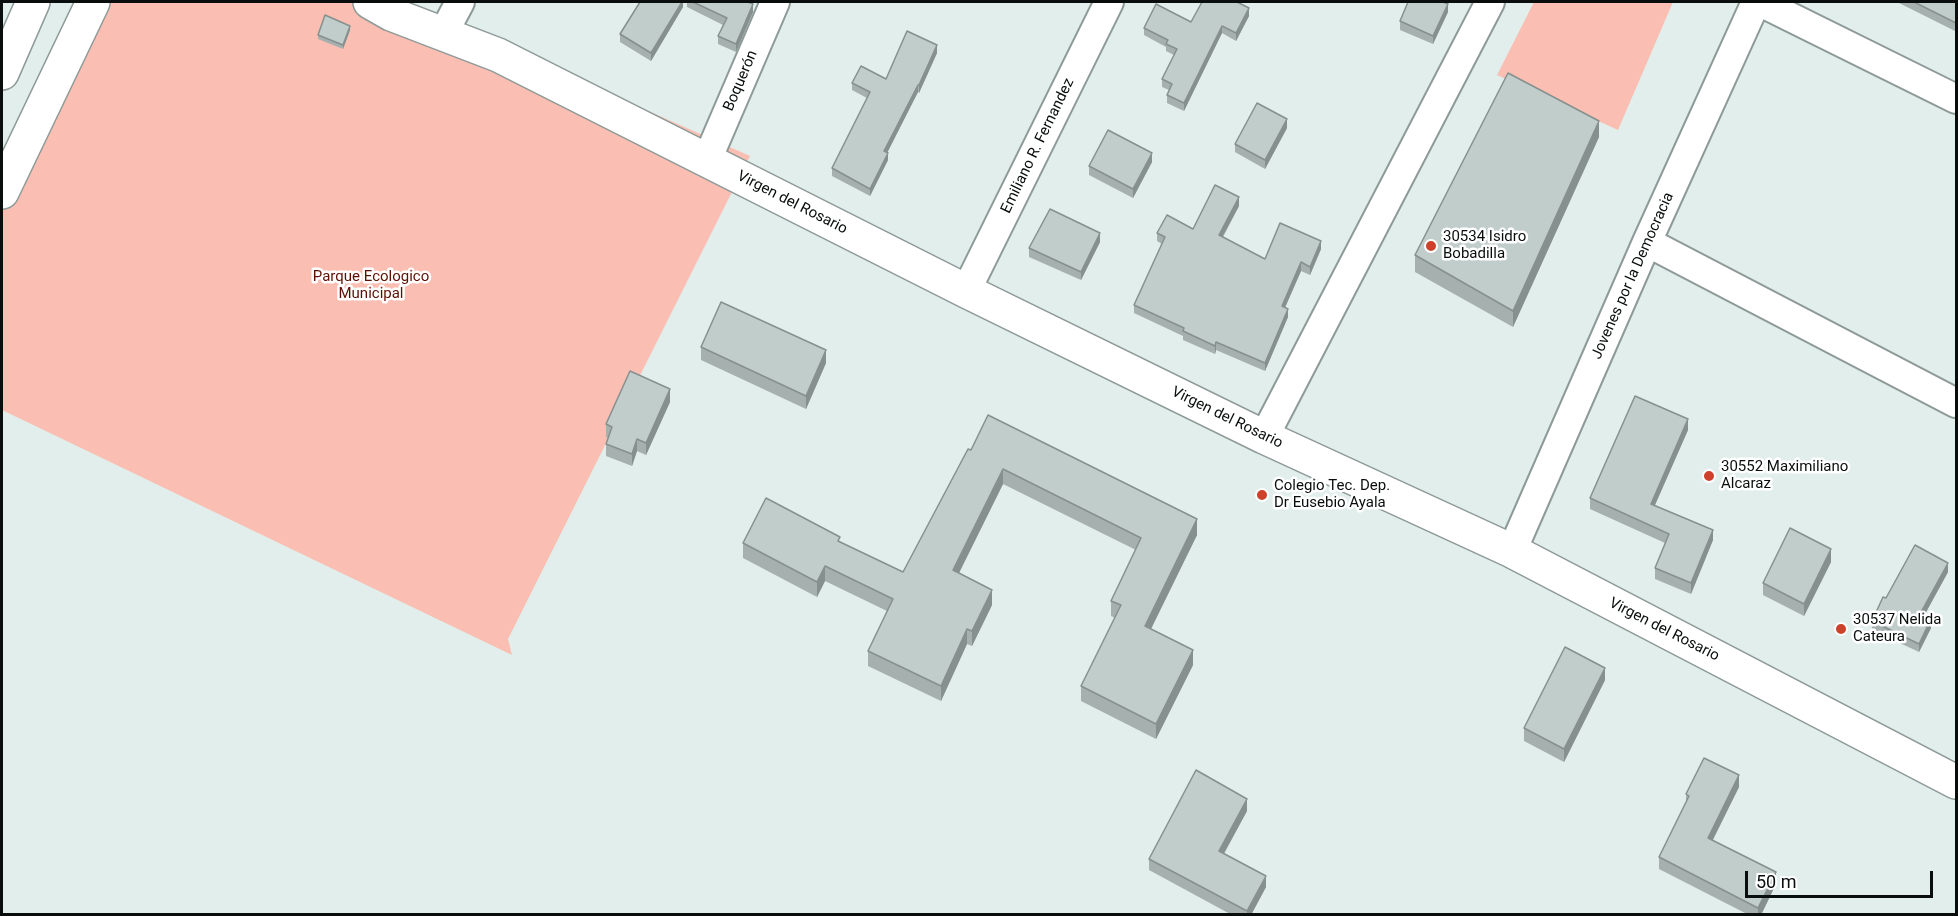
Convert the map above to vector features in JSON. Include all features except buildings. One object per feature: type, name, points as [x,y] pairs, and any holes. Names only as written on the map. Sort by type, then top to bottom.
[{"type":"street","points":[[2,73],[33,2]]},
{"type":"street","points":[[2,192],[93,2]]},
{"type":"street","points":[[370,2],[391,14],[451,19]]},
{"type":"street","points":[[420,2],[451,19]]},
{"type":"street","name":"Boquerón","points":[[707,160],[774,2]]},
{"type":"street","name":"Emiliano R. Fernandez","points":[[966,291],[1109,2]]},
{"type":"street","points":[[1264,437],[1490,2]]},
{"type":"street","points":[[1758,2],[1956,99]]},
{"type":"street","name":"Jovenes por la Democracia","points":[[1512,551],[1647,242],[1758,2]]},
{"type":"street","name":"Virgen del Rosario","points":[[451,19],[498,55],[966,291],[1264,437],[1512,551],[1956,782]]},
{"type":"street","points":[[1647,242],[1956,403]]},
{"type":"green space","name":"Parque Ecologico Municipal","points":[[93,2],[402,2],[750,156],[508,639],[512,655],[2,410],[2,192]]},
{"type":"green space","points":[[1534,2],[1673,2],[1618,130],[1497,75]]},
{"type":"place","name":"30534 Isidro Bobadilla","points":[[1431,246]]},
{"type":"place","name":"30552 Maximiliano Alcaraz","points":[[1709,476]]},
{"type":"place","name":"Colegio Tec. Dep. Dr Eusebio Ayala","points":[[1262,495]]},
{"type":"place","name":"30537 Nelida Cateura","points":[[1841,629]]}]
